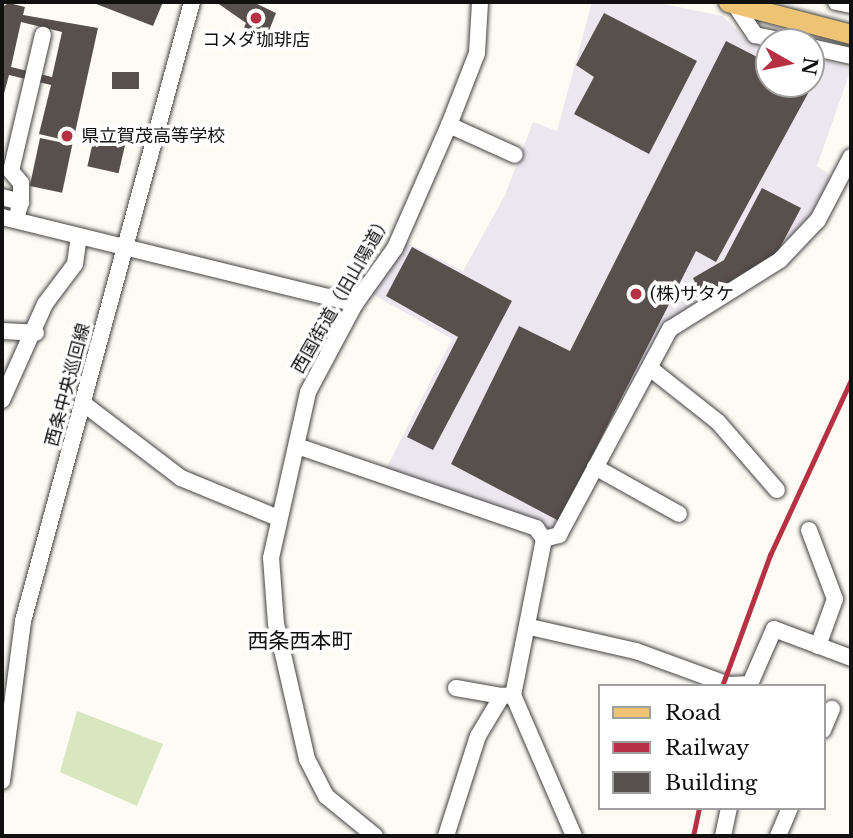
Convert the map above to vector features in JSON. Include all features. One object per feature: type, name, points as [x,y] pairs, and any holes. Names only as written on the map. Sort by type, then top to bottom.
[{"type":"main road","points":[[731,2],[851,34]]},
{"type":"street","name":"西条中央巡回線","points":[[2,782],[4,726],[23,621],[192,2]]},
{"type":"street","name":"西国街道（旧山陽道）","points":[[375,836],[326,796],[307,759],[276,624],[271,558],[278,518],[298,446],[309,392],[355,304],[395,248],[449,125],[477,53],[480,2]]},
{"type":"street","points":[[731,2],[755,35]]},
{"type":"street","points":[[836,2],[851,5]]},
{"type":"street","points":[[43,35],[11,171],[21,183],[20,202],[9,219],[355,304]]},
{"type":"street","points":[[825,50],[851,56]]},
{"type":"street","points":[[449,125],[515,155]]},
{"type":"street","points":[[544,539],[559,535],[629,398],[651,369],[670,328],[780,260],[818,220],[851,157]]},
{"type":"street","points":[[2,197],[20,202]]},
{"type":"street","points":[[2,400],[36,333],[45,303],[75,264],[79,236]]},
{"type":"street","points":[[2,331],[36,333]]},
{"type":"street","points":[[651,369],[718,422],[777,490]]},
{"type":"street","points":[[84,404],[181,478],[278,518]]},
{"type":"street","points":[[298,446],[536,528],[544,539],[530,627],[508,696],[478,736],[446,836]]},
{"type":"street","points":[[595,467],[680,514]]},
{"type":"street","points":[[809,530],[835,599],[818,646]]},
{"type":"street","points":[[530,627],[636,651],[726,684]]},
{"type":"street","points":[[750,684],[774,629],[851,658]]},
{"type":"street","points":[[456,688],[508,696]]},
{"type":"street","points":[[508,696],[574,836]]},
{"type":"street","points":[[825,725],[832,709]]},
{"type":"street","points":[[723,836],[729,810]]},
{"type":"street","points":[[778,836],[789,810]]},
{"type":"shaded area","name":"(株)サタケ","points":[[592,2],[654,2],[722,16],[747,40],[755,42],[755,98],[825,98],[825,60],[851,69],[817,166],[833,177],[809,221],[777,258],[667,323],[645,369],[619,398],[552,530],[386,469],[452,339],[372,294],[405,242],[463,271],[505,195],[533,122],[557,131]]},
{"type":"green space","points":[[77,711],[163,744],[137,806],[60,772]]},
{"type":"building","points":[[91,2],[163,2],[153,26]]},
{"type":"building","name":"コメダ珈琲店","points":[[216,2],[253,2],[276,13],[265,41],[242,32],[246,23]]},
{"type":"building","points":[[9,3],[25,7],[23,15],[98,28],[73,142],[39,134],[51,85],[9,75],[2,101],[2,7]],"holes":[[[21,22],[62,32],[52,77],[11,67]]]},
{"type":"building","points":[[604,13],[697,61],[649,154],[574,114],[594,77],[576,65]]},
{"type":"building","name":"(株)サタケ","points":[[726,41],[755,56],[755,98],[805,98],[716,262],[696,251],[559,521],[451,464],[519,326],[570,351]]},
{"type":"building","points":[[112,72],[139,72],[139,89],[112,89]]},
{"type":"building","points":[[95,133],[126,140],[119,173],[87,166]]},
{"type":"building","points":[[40,138],[72,145],[62,193],[30,186]]},
{"type":"building","points":[[762,188],[801,208],[774,259],[703,299],[693,278],[724,260]]},
{"type":"building","points":[[412,247],[512,301],[433,450],[407,437],[458,337],[386,296]]},
{"type":"railway","points":[[723,684],[770,555],[851,380]]},
{"type":"railway","points":[[693,836],[699,810]]},
{"type":"place","name":"コメダ珈琲店","points":[[256,18]]},
{"type":"place","name":"県立賀茂高等学校","points":[[67,136]]},
{"type":"place","name":"(株)サタケ","points":[[636,294]]},
{"type":"district","name":"西条西本町","points":[[300,641]]}]
